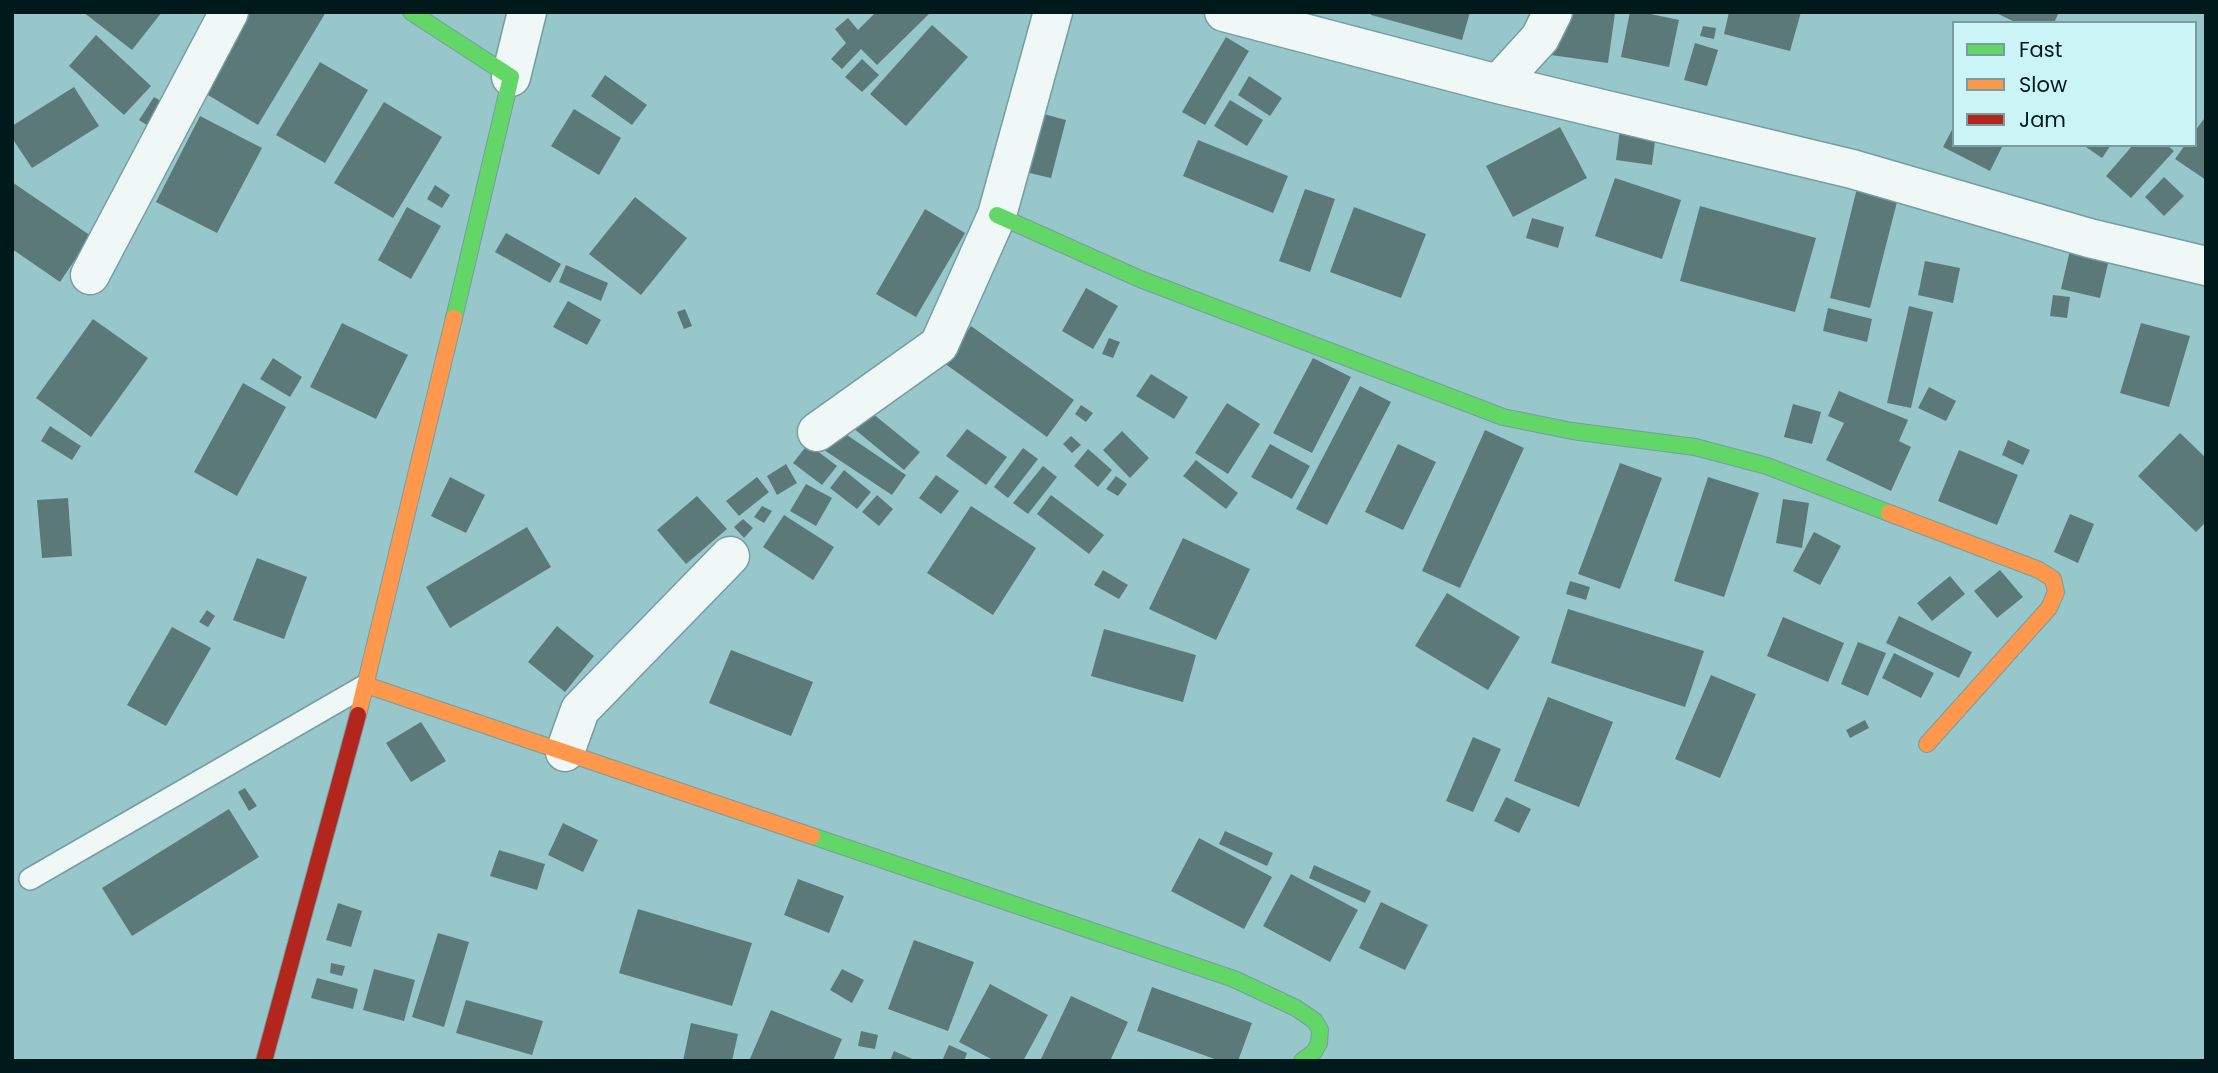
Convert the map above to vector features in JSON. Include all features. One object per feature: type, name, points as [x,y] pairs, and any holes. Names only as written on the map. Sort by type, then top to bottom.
[{"type":"street","points":[[90,275],[229,12]]},
{"type":"street","points":[[411,12],[511,77]]},
{"type":"street","points":[[264,1061],[366,685],[527,12]]},
{"type":"street","points":[[817,432],[939,345],[997,215],[1053,12]]},
{"type":"street","points":[[1224,12],[1498,84],[1852,169],[2089,238],[2206,266]]},
{"type":"street","points":[[1498,84],[1540,38],[1553,12]]},
{"type":"street","points":[[997,215],[1140,279],[1503,417],[1572,431],[1695,447],[1767,466],[2039,570],[2053,579],[2056,592],[2049,608],[1927,744]]},
{"type":"street","points":[[565,752],[580,710],[730,556]]},
{"type":"street","points":[[366,685],[1234,979],[1296,1008],[1315,1021],[1320,1030],[1319,1043],[1314,1052],[1302,1061]]},
{"type":"lane","points":[[30,879],[366,685]]},
{"type":"building","points":[[83,12],[162,12],[132,50]]},
{"type":"building","points":[[245,12],[326,12],[258,125],[198,89]]},
{"type":"building","points":[[876,12],[931,12],[877,65],[861,49],[842,69],[831,59],[846,43],[835,29],[848,18],[858,30]]},
{"type":"building","points":[[1371,12],[1470,12],[1462,40],[1371,15]]},
{"type":"building","points":[[1557,12],[1615,13],[1608,63],[1551,55]]},
{"type":"building","points":[[1630,12],[1679,20],[1669,67],[1621,57]]},
{"type":"building","points":[[1729,12],[1801,12],[1790,51],[1724,34]]},
{"type":"building","points":[[1994,12],[2059,12],[2055,21],[2013,21]]},
{"type":"building","points":[[932,25],[968,57],[906,126],[870,94]]},
{"type":"building","points":[[1703,26],[1716,28],[1714,39],[1700,36]]},
{"type":"building","points":[[96,35],[151,86],[124,115],[69,66]]},
{"type":"building","points":[[1226,37],[1249,51],[1205,125],[1182,112]]},
{"type":"building","points":[[1695,43],[1718,50],[1707,86],[1684,80]]},
{"type":"building","points":[[862,59],[879,75],[862,92],[845,77]]},
{"type":"building","points":[[320,62],[368,90],[325,163],[276,135]]},
{"type":"building","points":[[605,75],[647,105],[632,125],[591,96]]},
{"type":"building","points":[[1249,76],[1282,98],[1270,116],[1238,95]]},
{"type":"building","points":[[74,87],[99,126],[32,168],[12,138],[12,126]]},
{"type":"building","points":[[154,97],[167,105],[153,129],[139,120]]},
{"type":"building","points":[[1230,100],[1263,120],[1247,146],[1214,126]]},
{"type":"building","points":[[384,102],[442,137],[393,218],[334,183]]},
{"type":"building","points":[[574,109],[621,138],[599,175],[551,146]]},
{"type":"building","points":[[1040,113],[1066,120],[1051,178],[1025,172]]},
{"type":"building","points":[[200,116],[262,148],[217,233],[156,202]]},
{"type":"building","points":[[2206,116],[2206,180],[2175,159],[2184,147],[2197,147],[2197,128]]},
{"type":"building","points":[[1560,127],[1587,178],[1513,217],[1486,166]]},
{"type":"building","points":[[1620,129],[1656,133],[1652,165],[1616,160]]},
{"type":"building","points":[[1952,130],[1952,147],[2002,147],[1990,171],[1943,147]]},
{"type":"building","points":[[1198,140],[1288,176],[1273,213],[1183,176]]},
{"type":"building","points":[[2086,147],[2110,147],[2102,158]]},
{"type":"building","points":[[2131,147],[2169,147],[2174,151],[2131,198],[2106,176]]},
{"type":"building","points":[[2164,177],[2184,196],[2164,216],[2145,197]]},
{"type":"building","points":[[1615,178],[1681,200],[1662,259],[1595,236]]},
{"type":"building","points":[[12,182],[91,236],[60,282],[12,249]]},
{"type":"building","points":[[435,185],[450,195],[442,208],[427,199]]},
{"type":"building","points":[[1857,188],[1898,198],[1870,308],[1830,298]]},
{"type":"building","points":[[1305,189],[1335,199],[1310,272],[1279,261]]},
{"type":"building","points":[[635,197],[687,238],[641,295],[589,254]]},
{"type":"building","points":[[1700,206],[1816,238],[1795,312],[1680,281]]},
{"type":"building","points":[[407,207],[441,226],[411,279],[378,260]]},
{"type":"building","points":[[1354,207],[1426,234],[1401,298],[1330,272]]},
{"type":"building","points":[[925,209],[965,233],[916,317],[876,294]]},
{"type":"building","points":[[1532,218],[1564,227],[1558,248],[1526,238]]},
{"type":"building","points":[[506,233],[561,264],[550,283],[495,252]]},
{"type":"building","points":[[2070,250],[2109,259],[2100,298],[2061,289]]},
{"type":"building","points":[[1925,261],[1960,268],[1953,303],[1918,295]]},
{"type":"building","points":[[566,265],[608,283],[601,301],[559,282]]},
{"type":"building","points":[[1086,288],[1118,306],[1093,349],[1062,331]]},
{"type":"building","points":[[2053,295],[2070,297],[2067,318],[2050,316]]},
{"type":"building","points":[[568,301],[601,320],[587,345],[553,327]]},
{"type":"building","points":[[1909,306],[1933,312],[1911,408],[1887,403]]},
{"type":"building","points":[[1828,308],[1872,319],[1867,342],[1823,331]]},
{"type":"building","points":[[685,309],[692,326],[684,329],[677,312]]},
{"type":"building","points":[[93,319],[148,358],[91,437],[36,398]]},
{"type":"building","points":[[342,323],[408,355],[376,419],[310,387]]},
{"type":"building","points":[[2141,323],[2190,336],[2169,407],[2120,393]]},
{"type":"building","points":[[971,326],[1074,400],[1047,437],[944,363]]},
{"type":"building","points":[[1109,338],[1120,342],[1113,358],[1102,354]]},
{"type":"building","points":[[273,358],[302,377],[290,397],[260,379]]},
{"type":"building","points":[[1313,358],[1351,377],[1312,453],[1273,433]]},
{"type":"building","points":[[1151,374],[1188,397],[1174,419],[1136,396]]},
{"type":"building","points":[[243,383],[286,407],[237,496],[194,472]]},
{"type":"building","points":[[1360,386],[1391,402],[1327,525],[1296,509]]},
{"type":"building","points":[[1929,387],[1956,401],[1946,421],[1918,408]]},
{"type":"building","points":[[1839,391],[1908,420],[1899,441],[1911,447],[1891,491],[1826,460],[1844,423],[1828,416]]},
{"type":"building","points":[[1227,403],[1260,424],[1228,474],[1195,453]]},
{"type":"building","points":[[1793,404],[1821,412],[1812,444],[1784,437]]},
{"type":"building","points":[[1081,405],[1093,413],[1086,422],[1075,414]]},
{"type":"building","points":[[867,409],[920,452],[904,470],[852,427]]},
{"type":"building","points":[[50,426],[81,446],[72,460],[41,441]]},
{"type":"building","points":[[838,429],[906,475],[892,495],[824,450]]},
{"type":"building","points":[[967,429],[1007,457],[986,485],[946,456]]},
{"type":"building","points":[[1485,430],[1524,448],[1460,588],[1422,571]]},
{"type":"building","points":[[1122,431],[1149,458],[1130,478],[1103,450]]},
{"type":"building","points":[[2180,433],[2206,458],[2206,522],[2196,532],[2138,476]]},
{"type":"building","points":[[1071,436],[1081,445],[1072,453],[1063,444]]},
{"type":"building","points":[[2008,440],[2030,450],[2023,465],[2002,455]]},
{"type":"building","points":[[808,444],[837,466],[822,485],[793,463]]},
{"type":"building","points":[[1270,444],[1310,466],[1292,499],[1251,477]]},
{"type":"building","points":[[1398,444],[1436,462],[1403,530],[1365,512]]},
{"type":"building","points":[[1023,448],[1038,459],[1008,498],[994,487]]},
{"type":"building","points":[[1088,449],[1112,470],[1098,487],[1074,466]]},
{"type":"building","points":[[1959,450],[2018,475],[1997,525],[1938,501]]},
{"type":"building","points":[[1196,460],[1238,493],[1226,509],[1183,476]]},
{"type":"building","points":[[1620,463],[1662,478],[1620,589],[1578,574]]},
{"type":"building","points":[[786,464],[797,483],[777,495],[767,476]]},
{"type":"building","points":[[1043,466],[1057,477],[1028,514],[1013,503]]},
{"type":"building","points":[[844,470],[871,492],[857,509],[830,488]]},
{"type":"building","points":[[936,475],[959,491],[941,514],[919,498]]},
{"type":"building","points":[[1116,476],[1127,484],[1118,496],[1106,489]]},
{"type":"building","points":[[450,477],[485,495],[466,533],[431,516]]},
{"type":"building","points":[[757,477],[769,492],[739,516],[726,501]]},
{"type":"building","points":[[1708,477],[1759,493],[1724,597],[1674,581]]},
{"type":"building","points":[[806,484],[832,498],[816,526],[790,511]]},
{"type":"building","points":[[877,495],[893,509],[879,526],[862,512]]},
{"type":"building","points":[[1051,495],[1104,535],[1089,554],[1037,514]]},
{"type":"building","points":[[697,496],[727,529],[686,564],[657,530]]},
{"type":"building","points":[[68,498],[72,556],[42,558],[37,500]]},
{"type":"building","points":[[1783,499],[1809,503],[1802,548],[1776,543]]},
{"type":"building","points":[[762,506],[772,511],[764,523],[754,517]]},
{"type":"building","points":[[971,506],[1036,548],[993,615],[927,573]]},
{"type":"building","points":[[2070,514],[2094,524],[2078,563],[2054,552]]},
{"type":"building","points":[[784,515],[834,547],[813,580],[763,547]]},
{"type":"building","points":[[743,519],[753,528],[744,538],[734,527]]},
{"type":"building","points":[[527,527],[551,567],[450,628],[426,587]]},
{"type":"building","points":[[1814,532],[1841,546],[1820,585],[1793,571]]},
{"type":"building","points":[[1183,538],[1250,569],[1216,640],[1149,609]]},
{"type":"building","points":[[257,558],[307,577],[284,639],[233,620]]},
{"type":"building","points":[[1103,570],[1128,585],[1119,599],[1094,585]]},
{"type":"building","points":[[2000,570],[2023,597],[1997,618],[1974,591]]},
{"type":"building","points":[[1950,576],[1965,594],[1932,621],[1917,603]]},
{"type":"building","points":[[1570,581],[1590,587],[1586,600],[1566,594]]},
{"type":"building","points":[[1447,593],[1520,637],[1488,690],[1415,646]]},
{"type":"building","points":[[1568,609],[1704,651],[1685,707],[1551,663]]},
{"type":"building","points":[[207,610],[215,616],[208,627],[199,622]]},
{"type":"building","points":[[1899,616],[1972,652],[1959,678],[1886,643]]},
{"type":"building","points":[[1783,617],[1844,643],[1828,682],[1767,656]]},
{"type":"building","points":[[557,626],[594,656],[565,692],[528,662]]},
{"type":"building","points":[[172,627],[211,648],[166,726],[127,705]]},
{"type":"building","points":[[1104,629],[1196,655],[1183,702],[1091,676]]},
{"type":"building","points":[[1858,642],[1886,653],[1868,696],[1841,684]]},
{"type":"building","points":[[731,650],[813,682],[791,736],[709,703]]},
{"type":"building","points":[[1894,653],[1934,673],[1921,698],[1882,678]]},
{"type":"building","points":[[1711,675],[1756,694],[1720,778],[1675,759]]},
{"type":"building","points":[[1548,697],[1613,722],[1579,807],[1514,781]]},
{"type":"building","points":[[1865,720],[1869,728],[1850,738],[1846,730]]},
{"type":"building","points":[[421,722],[446,761],[411,782],[386,743]]},
{"type":"building","points":[[1473,737],[1501,749],[1473,812],[1446,801]]},
{"type":"building","points":[[245,788],[257,806],[249,811],[238,792]]},
{"type":"building","points":[[1506,797],[1531,809],[1519,833],[1494,821]]},
{"type":"building","points":[[229,809],[259,857],[132,936],[102,888]]},
{"type":"building","points":[[563,823],[598,840],[583,872],[548,855]]},
{"type":"building","points":[[1225,831],[1273,853],[1267,866],[1219,844]]},
{"type":"building","points":[[1199,838],[1272,877],[1244,929],[1171,891]]},
{"type":"building","points":[[499,850],[545,864],[537,890],[490,876]]},
{"type":"building","points":[[1314,865],[1371,891],[1365,903],[1309,878]]},
{"type":"building","points":[[1291,874],[1358,910],[1330,962],[1263,926]]},
{"type":"building","points":[[798,879],[844,896],[829,933],[784,915]]},
{"type":"building","points":[[1381,902],[1428,925],[1405,970],[1359,948]]},
{"type":"building","points":[[338,903],[362,911],[351,947],[326,940]]},
{"type":"building","points":[[638,909],[752,943],[732,1006],[619,973]]},
{"type":"building","points":[[438,933],[469,942],[444,1027],[412,1017]]},
{"type":"building","points":[[914,940],[974,962],[948,1031],[888,1009]]},
{"type":"building","points":[[331,963],[345,966],[342,976],[330,973]]},
{"type":"building","points":[[374,969],[415,980],[404,1021],[363,1010]]},
{"type":"building","points":[[842,969],[864,980],[852,1003],[830,990]]},
{"type":"building","points":[[317,978],[358,989],[353,1009],[311,998]]},
{"type":"building","points":[[990,984],[1048,1015],[1023,1061],[995,1061],[959,1042]]},
{"type":"building","points":[[1152,987],[1252,1023],[1238,1061],[1220,1061],[1137,1031]]},
{"type":"building","points":[[1071,996],[1128,1022],[1110,1061],[1040,1061]]},
{"type":"building","points":[[466,1000],[543,1021],[532,1055],[456,1033]]},
{"type":"building","points":[[771,1010],[842,1039],[833,1061],[749,1061]]},
{"type":"building","points":[[691,1023],[738,1034],[732,1061],[683,1061]]},
{"type":"building","points":[[861,1031],[878,1035],[875,1049],[858,1046]]},
{"type":"building","points":[[949,1045],[967,1053],[964,1061],[942,1061]]},
{"type":"building","points":[[894,1051],[917,1061],[890,1061]]},
{"type":"traffic: fast","points":[[411,12],[511,77],[454,318]]},
{"type":"traffic: fast","points":[[997,215],[1140,279],[1503,417],[1572,431],[1695,447],[1767,466],[1889,513]]},
{"type":"traffic: fast","points":[[812,836],[1234,979],[1296,1008],[1315,1021],[1320,1030],[1319,1043],[1314,1052],[1302,1061]]},
{"type":"traffic: slow","points":[[358,715],[454,318]]},
{"type":"traffic: slow","points":[[1889,513],[2039,570],[2053,579],[2056,592],[2049,608],[1927,744]]},
{"type":"traffic: slow","points":[[366,685],[812,836]]},
{"type":"traffic: jam","points":[[264,1061],[358,715]]}]
